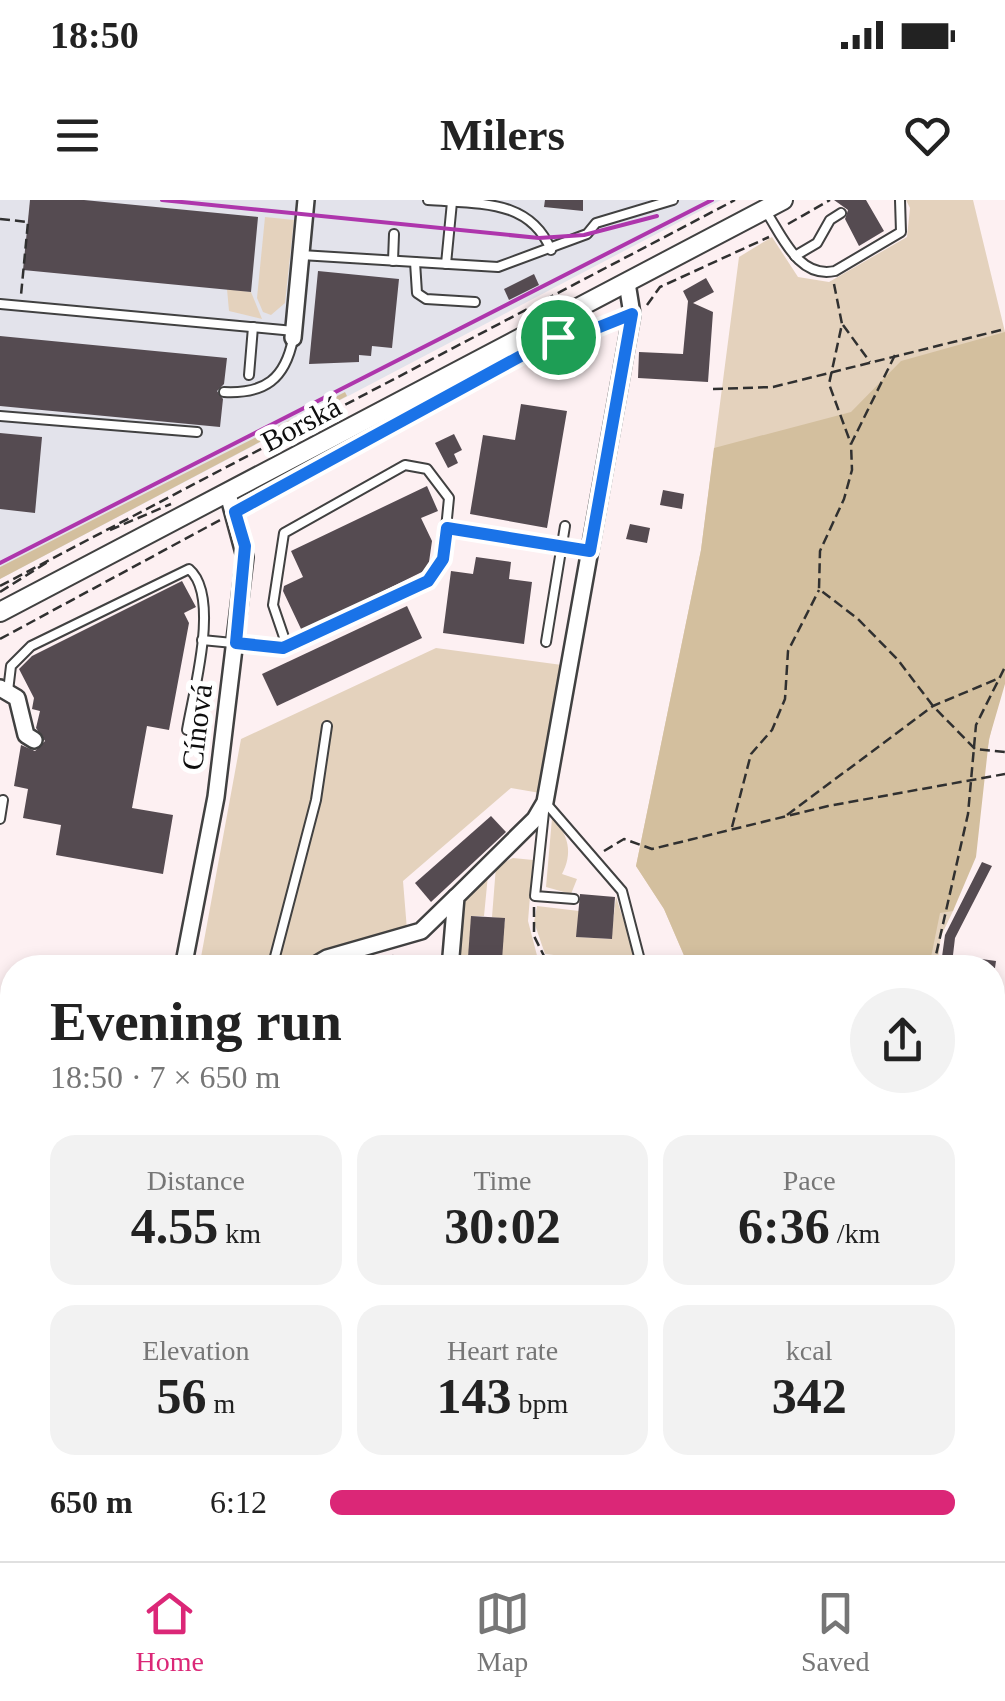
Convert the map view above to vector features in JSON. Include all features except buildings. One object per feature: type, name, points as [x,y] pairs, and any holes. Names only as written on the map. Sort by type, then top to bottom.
[{"type":"street","points":[[294,334],[306,200]]},
{"type":"street","name":"Borská","points":[[0,612],[231,503],[783,200]]},
{"type":"street","points":[[351,955],[421,931],[526,828],[545,802],[632,314],[627,283]]},
{"type":"street","name":"Cínová","points":[[186,955],[216,797],[236,643],[245,546],[231,503]]},
{"type":"street","points":[[4,689],[20,705],[26,735],[34,740]]},
{"type":"street","points":[[451,955],[456,897]]},
{"type":"lane","points":[[428,200],[512,207],[531,214],[544,228],[551,250]]},
{"type":"lane","points":[[301,254],[498,267],[587,234],[596,223],[673,200]]},
{"type":"lane","points":[[765,210],[795,256],[812,270],[833,272],[900,232],[900,200]]},
{"type":"lane","points":[[446,264],[452,202]]},
{"type":"lane","points":[[795,256],[817,243],[830,220],[841,213]]},
{"type":"lane","points":[[393,261],[394,234]]},
{"type":"lane","points":[[415,262],[417,293],[442,301],[475,302]]},
{"type":"lane","points":[[0,304],[294,334],[284,372],[273,382],[260,389],[224,392]]},
{"type":"lane","points":[[249,376],[253,327]]},
{"type":"lane","points":[[0,416],[197,432]]},
{"type":"lane","points":[[202,640],[287,646],[428,581],[443,559],[448,498],[440,481],[428,469],[405,465],[291,526],[280,544],[273,605],[287,646]]},
{"type":"lane","points":[[546,642],[565,526]]},
{"type":"lane","points":[[447,528],[590,551]]},
{"type":"lane","points":[[4,689],[11,666],[31,646],[182,570],[195,574],[200,587],[202,640],[186,730]]},
{"type":"lane","points":[[275,955],[316,800],[327,726]]},
{"type":"lane","points":[[0,818],[3,800]]},
{"type":"lane","points":[[545,802],[622,891],[639,955]]},
{"type":"lane","points":[[545,802],[535,896],[574,899]]},
{"type":"path","points":[[0,586],[735,200]]},
{"type":"path","points":[[552,339],[582,334],[641,311],[660,287],[779,231],[830,200]]},
{"type":"path","points":[[0,219],[28,222],[20,306]]},
{"type":"path","points":[[732,829],[751,754],[772,730],[785,698],[788,651],[820,589],[820,551],[844,499],[852,470],[850,444],[832,402],[832,371],[842,324],[833,272]]},
{"type":"path","points":[[842,324],[870,362]]},
{"type":"path","points":[[713,389],[773,387],[1005,329]]},
{"type":"path","points":[[850,444],[895,355]]},
{"type":"path","points":[[0,639],[231,503],[378,432]]},
{"type":"path","points":[[0,592],[42,570],[51,559]]},
{"type":"path","points":[[820,589],[858,619],[898,660],[933,706],[974,749],[1005,752]]},
{"type":"path","points":[[936,955],[963,842],[976,726],[1005,667]]},
{"type":"path","points":[[786,816],[933,706],[998,678]]},
{"type":"path","points":[[594,857],[624,838],[652,849],[786,816],[1005,774]]},
{"type":"path","points":[[535,896],[532,922],[542,955]]},
{"type":"shaded area","points":[[0,200],[721,200],[0,579]]},
{"type":"shaded area","points":[[906,200],[973,200],[1005,332],[1005,684],[1001,684],[953,911],[941,936],[939,955],[684,955],[664,909],[636,866],[701,550],[739,257],[772,237],[798,277],[829,282],[907,237],[910,208]]},
{"type":"shaded area","points":[[265,217],[294,220],[285,303],[271,315],[263,312],[257,298]]},
{"type":"shaded area","points":[[227,289],[251,292],[262,319],[229,311]]},
{"type":"shaded area","points":[[1005,332],[1005,684],[989,739],[976,857],[953,911],[940,913],[931,955],[684,955],[664,909],[636,866],[701,550],[714,448],[851,412],[901,361]]},
{"type":"shaded area","points":[[345,392],[347,396],[0,579],[0,567]]},
{"type":"shaded area","points":[[436,648],[562,665],[540,793],[511,788],[403,881],[407,930],[384,932],[327,955],[201,955],[241,739]]},
{"type":"shaded area","points":[[552,818],[567,844],[562,874],[577,879],[571,894],[546,887]]},
{"type":"shaded area","points":[[513,858],[533,860],[528,921],[537,955],[500,955],[505,919],[492,917],[496,866]]},
{"type":"shaded area","points":[[488,875],[484,916],[471,916],[470,955],[458,955],[465,901]]},
{"type":"shaded area","points":[[616,897],[633,955],[545,954],[534,922],[537,906],[579,911],[577,937],[611,939]]},
{"type":"railway","points":[[162,200],[539,238],[584,235],[657,216]]},
{"type":"railway","points":[[0,563],[712,200]]},
{"type":"route","points":[[632,314],[590,551],[447,528],[443,559],[428,581],[283,648],[236,643],[245,546],[235,512],[446,393],[558,337],[582,334],[632,314]]}]
